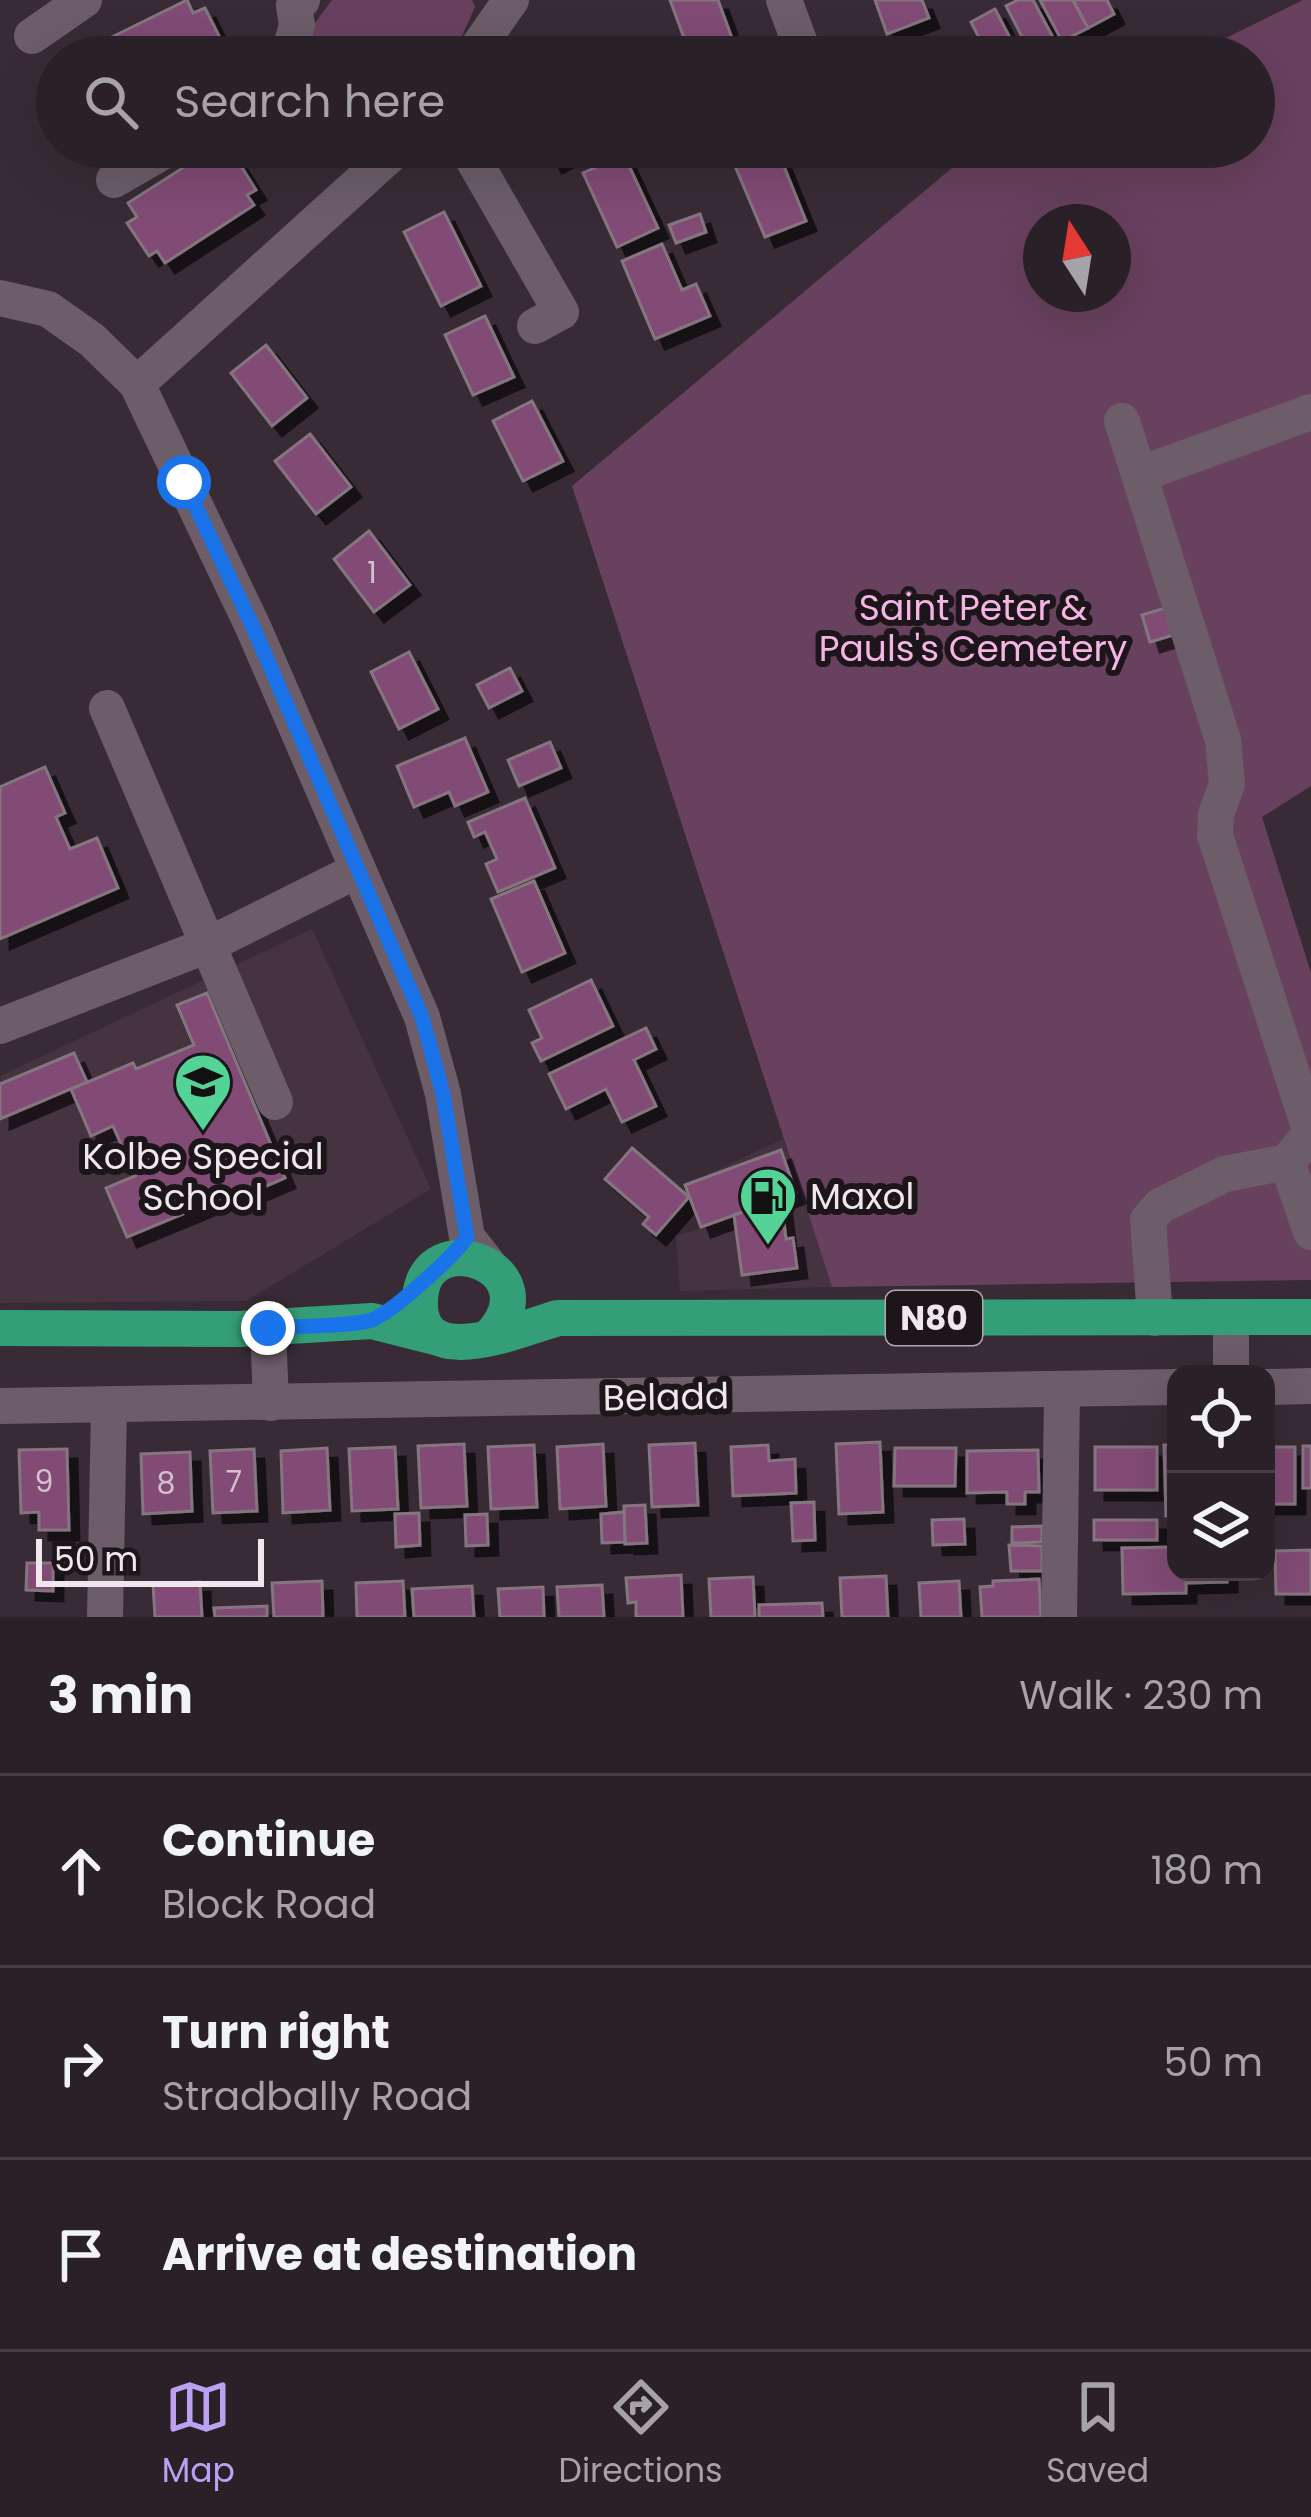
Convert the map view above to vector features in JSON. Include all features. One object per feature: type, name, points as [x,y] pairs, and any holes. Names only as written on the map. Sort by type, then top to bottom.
[{"type":"main road","name":"N80","points":[[468,1265],[558,1318]]},
{"type":"main road","points":[[372,1321],[468,1265]]},
{"type":"main road","points":[[468,1265],[507,1309],[501,1325],[488,1337]]},
{"type":"main road","points":[[439,1338],[420,1310],[420,1293],[468,1265]]},
{"type":"main road","name":"N80","points":[[0,1328],[268,1328],[372,1321],[456,1344],[473,1344],[558,1318],[1311,1317]]},
{"type":"street","points":[[32,36],[84,0]]},
{"type":"street","points":[[486,36],[512,0]]},
{"type":"street","points":[[784,0],[797,36]]},
{"type":"street","points":[[293,2],[294,36]]},
{"type":"street","points":[[114,180],[135,168]]},
{"type":"street","points":[[136,384],[376,168]]},
{"type":"street","points":[[478,168],[561,312],[535,326]]},
{"type":"street","points":[[0,298],[48,309],[92,340],[136,384],[253,627],[422,1017],[443,1094],[468,1265]]},
{"type":"street","points":[[1141,474],[1311,412]]},
{"type":"street","points":[[1122,421],[1223,740],[1227,784],[1216,814],[1215,835],[1311,1133],[1287,1162],[1226,1174],[1160,1206],[1148,1220],[1155,1318]]},
{"type":"street","points":[[107,708],[275,1102]]},
{"type":"street","points":[[0,1027],[208,945],[356,871]]},
{"type":"street","points":[[1287,1162],[1311,1232]]},
{"type":"street","points":[[1231,1319],[1231,1365]]},
{"type":"street","points":[[268,1328],[271,1403]]},
{"type":"street","points":[[1275,1387],[1311,1386]]},
{"type":"street","name":"Beladd","points":[[0,1406],[1167,1388]]},
{"type":"street","points":[[1060,1617],[1062,1390]]},
{"type":"street","points":[[105,1617],[109,1406]]},
{"type":"shaded area","name":"Kolbe Special School","points":[[312,929],[431,1189],[246,1301],[0,1303],[0,1076]]},
{"type":"shaded area","points":[[783,1139],[832,1287],[680,1291],[676,1235],[701,1229],[685,1185]]},
{"type":"green space","points":[[332,0],[472,0],[475,7],[462,36],[312,36],[314,24]]},
{"type":"green space","name":"Saint Peter & Pauls's Cemetery","points":[[1311,0],[1311,786],[1262,817],[1311,973],[1311,1280],[832,1287],[572,486],[952,168],[1275,168],[1275,36],[1230,36]]},
{"type":"building","points":[[187,0],[193,13],[205,8],[219,36],[114,36]]},
{"type":"building","points":[[670,0],[718,0],[731,36],[683,36]]},
{"type":"building","points":[[875,0],[922,0],[929,18],[887,34]]},
{"type":"building","points":[[1033,0],[1052,36],[1022,36],[1006,6]]},
{"type":"building","points":[[1040,0],[1073,0],[1088,28],[1059,36]]},
{"type":"building","points":[[1073,0],[1107,0],[1114,14],[1088,28]]},
{"type":"building","points":[[995,9],[1009,36],[978,36],[971,22]]},
{"type":"building","points":[[183,168],[242,168],[256,190],[247,195],[254,205],[165,263],[157,251],[149,256],[127,223],[137,217],[128,203]]},
{"type":"building","points":[[594,168],[630,168],[658,228],[617,247],[583,173]]},
{"type":"building","points":[[736,168],[785,168],[806,221],[765,237]]},
{"type":"building","points":[[444,212],[481,286],[441,306],[404,232]]},
{"type":"building","points":[[700,214],[706,232],[676,243],[669,225]]},
{"type":"building","points":[[662,244],[682,290],[696,284],[710,316],[655,339],[622,261]]},
{"type":"building","points":[[485,316],[514,377],[473,395],[445,335]]},
{"type":"building","points":[[266,345],[307,398],[272,426],[231,373]]},
{"type":"building","points":[[532,401],[563,461],[523,481],[493,421]]},
{"type":"building","points":[[310,434],[351,487],[316,514],[275,461]]},
{"type":"building","points":[[369,531],[410,585],[374,612],[334,559]]},
{"type":"building","points":[[1165,608],[1173,635],[1150,642],[1142,615]]},
{"type":"building","points":[[409,652],[438,709],[399,729],[371,672]]},
{"type":"building","points":[[510,668],[522,691],[489,708],[477,685]]},
{"type":"building","points":[[465,738],[488,792],[455,806],[449,792],[414,807],[397,766]]},
{"type":"building","points":[[550,742],[561,768],[519,786],[508,760]]},
{"type":"building","points":[[45,767],[65,813],[56,817],[70,849],[97,838],[118,888],[0,939],[0,787]]},
{"type":"building","points":[[525,798],[555,868],[498,892],[486,864],[497,859],[485,832],[474,837],[468,822]]},
{"type":"building","points":[[534,881],[565,953],[522,972],[491,899]]},
{"type":"building","points":[[591,980],[613,1026],[541,1061],[532,1043],[542,1038],[529,1010]]},
{"type":"building","points":[[207,993],[285,1178],[250,1193],[248,1187],[127,1237],[106,1188],[135,1176],[113,1126],[91,1136],[71,1089],[194,1045],[177,1005]]},
{"type":"building","points":[[646,1028],[656,1049],[634,1060],[656,1106],[622,1122],[606,1089],[566,1109],[549,1074]]},
{"type":"building","points":[[74,1053],[87,1082],[0,1119],[0,1084]]},
{"type":"building","points":[[632,1148],[689,1197],[656,1235],[643,1224],[649,1217],[605,1179]]},
{"type":"building","points":[[781,1150],[796,1193],[701,1227],[685,1185]]},
{"type":"building","points":[[781,1198],[786,1239],[793,1238],[797,1268],[742,1275],[734,1215]]},
{"type":"building","points":[[880,1442],[883,1512],[839,1514],[836,1444]]},
{"type":"building","points":[[695,1443],[698,1505],[652,1507],[649,1445]]},
{"type":"building","points":[[464,1444],[467,1506],[421,1508],[418,1446]]},
{"type":"building","points":[[603,1444],[606,1506],[560,1509],[557,1447]]},
{"type":"building","points":[[534,1445],[537,1507],[491,1509],[488,1447]]},
{"type":"building","points":[[768,1445],[769,1461],[795,1459],[796,1493],[733,1496],[731,1447]]},
{"type":"building","points":[[1164,1445],[1167,1445],[1166,1516]]},
{"type":"building","points":[[1303,1446],[1311,1446],[1311,1488],[1303,1488]]},
{"type":"building","points":[[395,1447],[398,1509],[352,1511],[349,1449]]},
{"type":"building","points":[[1095,1447],[1157,1447],[1157,1490],[1095,1490]]},
{"type":"building","points":[[1275,1447],[1295,1447],[1295,1504],[1275,1504]]},
{"type":"building","points":[[327,1448],[330,1510],[283,1513],[281,1451]]},
{"type":"building","points":[[895,1448],[956,1448],[955,1486],[894,1486]]},
{"type":"building","points":[[67,1449],[69,1530],[39,1530],[39,1512],[21,1513],[19,1450]]},
{"type":"building","points":[[254,1449],[257,1511],[213,1513],[210,1451]]},
{"type":"building","points":[[1038,1450],[1039,1492],[1025,1492],[1025,1504],[1007,1504],[1007,1492],[967,1493],[967,1451]]},
{"type":"building","points":[[190,1452],[192,1511],[143,1514],[141,1454]]},
{"type":"building","points":[[814,1502],[815,1540],[793,1541],[791,1503]]},
{"type":"building","points":[[645,1505],[647,1543],[625,1544],[624,1506]]},
{"type":"building","points":[[624,1512],[625,1542],[602,1543],[601,1514]]},
{"type":"building","points":[[419,1513],[420,1545],[396,1547],[395,1514]]},
{"type":"building","points":[[487,1514],[488,1545],[466,1546],[465,1515]]},
{"type":"building","points":[[964,1519],[965,1544],[933,1545],[932,1520]]},
{"type":"building","points":[[1094,1520],[1157,1520],[1157,1540],[1094,1540]]},
{"type":"building","points":[[1042,1526],[1042,1542],[1012,1543],[1012,1527]]},
{"type":"building","points":[[1009,1545],[1042,1546],[1042,1571],[1011,1571]]},
{"type":"building","points":[[1167,1547],[1167,1581],[1227,1582],[1186,1583],[1186,1593],[1123,1594],[1122,1548]]},
{"type":"building","points":[[1311,1550],[1311,1594],[1276,1594],[1275,1551]]},
{"type":"building","points":[[27,1563],[53,1563],[53,1591],[26,1590]]},
{"type":"building","points":[[681,1575],[683,1617],[636,1617],[636,1602],[628,1603],[626,1578]]},
{"type":"building","points":[[886,1576],[888,1617],[842,1617],[840,1578]]},
{"type":"building","points":[[753,1577],[755,1617],[711,1617],[709,1579]]},
{"type":"building","points":[[1039,1579],[1041,1617],[982,1617],[980,1587],[993,1586],[993,1581]]},
{"type":"building","points":[[322,1581],[323,1617],[274,1617],[272,1583]]},
{"type":"building","points":[[403,1581],[405,1617],[357,1617],[356,1583]]},
{"type":"building","points":[[959,1581],[961,1617],[921,1617],[919,1583]]},
{"type":"building","points":[[200,1582],[202,1617],[155,1617],[153,1584]]},
{"type":"building","points":[[602,1585],[604,1617],[559,1617],[557,1587]]},
{"type":"building","points":[[472,1586],[474,1617],[414,1617],[412,1589]]},
{"type":"building","points":[[543,1587],[544,1617],[500,1617],[498,1589]]},
{"type":"building","points":[[822,1603],[823,1617],[759,1617],[759,1605]]},
{"type":"building","points":[[267,1606],[267,1617],[215,1617],[214,1608]]},
{"type":"place","name":"Kolbe Special School","points":[[203,1133]]},
{"type":"place","name":"Maxol","points":[[768,1247]]},
{"type":"route","points":[[184,482],[253,627],[422,1017],[459,1171],[467,1237],[454,1257],[439,1264],[372,1321],[268,1328]]}]
